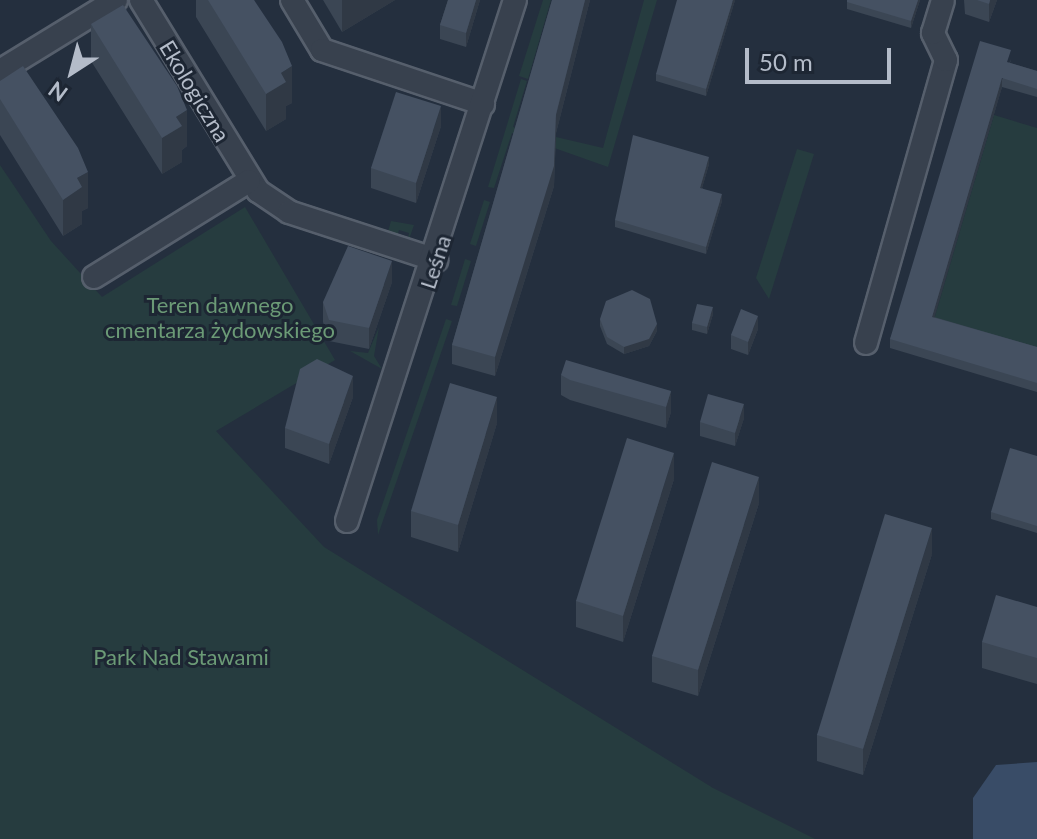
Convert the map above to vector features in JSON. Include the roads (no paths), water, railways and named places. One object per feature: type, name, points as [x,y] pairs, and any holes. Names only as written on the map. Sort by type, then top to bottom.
[{"type":"street","points":[[0,71],[116,0]]},
{"type":"street","name":"Ekologiczna","points":[[141,0],[249,181],[289,212],[436,260]]},
{"type":"street","points":[[292,0],[322,50],[483,104]]},
{"type":"street","name":"Leśna","points":[[347,521],[436,260],[515,0]]},
{"type":"street","points":[[866,343],[946,60],[933,33],[943,0]]},
{"type":"street","points":[[94,277],[249,181]]},
{"type":"water","points":[[1037,762],[1037,839],[973,839],[973,798],[996,765]]},
{"type":"park label","name":"Teren dawnego cmentarza żydowskiego","points":[[220,316]]},
{"type":"park label","name":"Park Nad Stawami","points":[[181,657]]}]
